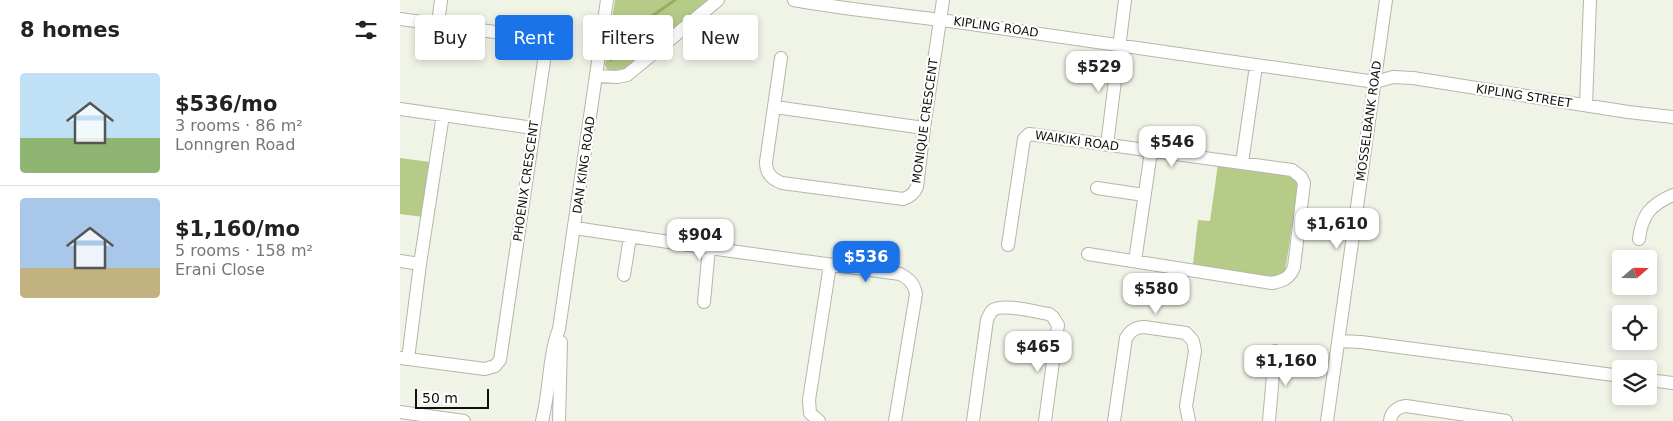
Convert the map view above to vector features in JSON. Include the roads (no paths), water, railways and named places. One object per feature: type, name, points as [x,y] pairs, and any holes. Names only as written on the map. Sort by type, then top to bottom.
[{"type":"street","points":[[439,15],[441,0]]},
{"type":"street","name":"DAN KING ROAD","points":[[542,421],[547,403],[554,343],[559,329],[575,228],[607,0]]},
{"type":"street","points":[[597,76],[617,78],[627,75],[718,0]]},
{"type":"street","name":"KIPLING ROAD","points":[[794,0],[824,6],[939,19],[1375,82]]},
{"type":"street","name":"MONIQUE CRESCENT","points":[[781,58],[766,168],[773,179],[792,184],[907,198],[912,195],[917,187],[943,0]]},
{"type":"street","points":[[1107,145],[1125,0]]},
{"type":"street","name":"MOSSELBANK ROAD","points":[[1327,421],[1386,0]]},
{"type":"street","points":[[1586,106],[1590,0]]},
{"type":"street","name":"PHOENIX CRESCENT","points":[[400,18],[415,20]]},
{"type":"street","name":"PHOENIX CRESCENT","points":[[404,358],[485,369],[495,366],[500,360],[544,61],[540,41],[531,37],[485,31]]},
{"type":"street","points":[[1242,163],[1256,66]]},
{"type":"street","name":"KIPLING STREET","points":[[1375,82],[1393,77],[1413,78],[1586,106],[1673,117]]},
{"type":"street","points":[[775,107],[924,128]]},
{"type":"street","points":[[400,109],[533,128]]},
{"type":"street","points":[[404,358],[443,115]]},
{"type":"street","name":"WAIKIKI ROAD","points":[[1008,245],[1024,139],[1032,134],[1151,152],[1292,170],[1301,177],[1304,190],[1294,267],[1288,277],[1279,282],[1272,283],[1088,254]]},
{"type":"street","points":[[1134,261],[1151,152]]},
{"type":"street","points":[[1097,188],[1144,195]]},
{"type":"street","points":[[1639,240],[1642,222],[1649,210],[1656,202],[1673,195]]},
{"type":"street","points":[[575,228],[900,274],[911,281],[915,287],[916,294],[895,421]]},
{"type":"street","points":[[624,275],[630,237]]},
{"type":"street","points":[[704,302],[709,248]]},
{"type":"street","points":[[400,261],[420,264]]},
{"type":"street","points":[[819,421],[810,413],[809,400],[830,265]]},
{"type":"street","points":[[973,421],[987,320],[990,312],[995,308],[1004,307],[1049,314],[1058,325],[1045,421]]},
{"type":"street","points":[[1114,421],[1126,338],[1129,332],[1139,327],[1144,327],[1186,334],[1193,341],[1195,351],[1186,406],[1189,421]]},
{"type":"street","name":"DAN KING ROAD","points":[[559,329],[561,345],[559,421]]},
{"type":"street","points":[[1339,340],[1612,375]]},
{"type":"street","points":[[1269,421],[1275,351]]},
{"type":"street","points":[[1657,381],[1673,383]]},
{"type":"street","points":[[1390,421],[1394,411],[1406,406],[1506,421]]},
{"type":"street","points":[[400,412],[464,421]]},
{"type":"waterway","points":[[653,15],[675,0]]}]
